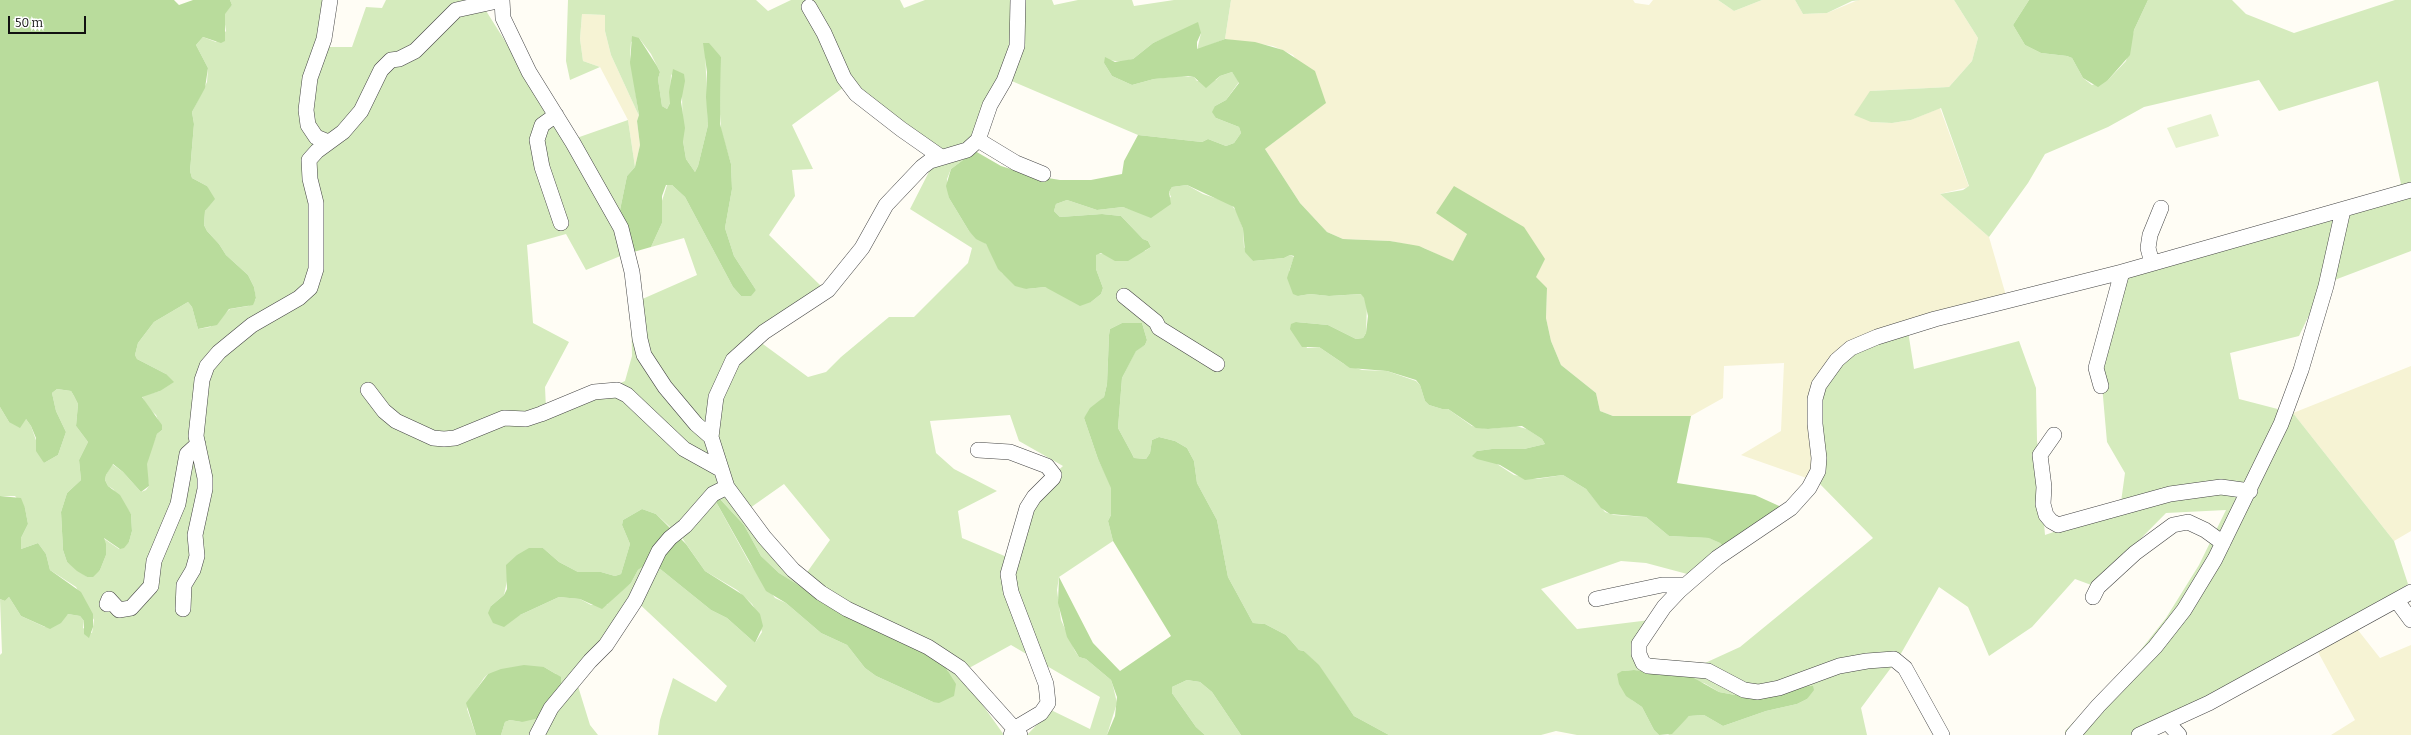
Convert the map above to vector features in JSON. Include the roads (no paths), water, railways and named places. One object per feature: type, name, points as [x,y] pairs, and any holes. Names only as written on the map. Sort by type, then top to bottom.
[{"type":"street","points":[[328,142],[316,137],[308,125],[306,110],[310,78],[324,39],[330,0]]},
{"type":"street","points":[[183,609],[184,585],[193,570],[197,556],[195,535],[205,489],[198,444],[198,416],[202,380],[207,366],[219,352],[252,325],[299,298],[310,288],[316,269],[316,203],[310,179],[309,160],[328,142],[343,132],[361,111],[381,70],[391,60],[399,59],[415,51],[456,10],[474,8],[492,1],[502,0],[503,18],[529,72],[556,115],[621,228],[632,272],[640,339],[644,355],[678,402],[711,437]]},
{"type":"street","points":[[978,450],[1010,452],[1047,466],[1054,474],[1053,478],[1034,497],[1027,508],[1009,562],[1008,574],[1010,588],[1048,692],[1048,703],[1041,713],[1015,733],[960,668],[928,647],[847,609],[821,593],[793,570],[764,537],[727,487],[711,437],[716,397],[733,360],[764,332],[828,290],[862,248],[886,205],[922,167],[941,157],[967,150],[978,140],[990,105],[1004,81],[1017,46],[1018,0]]},
{"type":"street","points":[[812,4],[844,78],[856,94],[900,129],[941,157]]},
{"type":"street","points":[[556,115],[542,125],[537,140],[542,167],[561,223]]},
{"type":"street","points":[[978,140],[1016,163],[1042,174]]},
{"type":"street","points":[[1942,735],[1905,668],[1894,659],[1867,660],[1839,666],[1779,688],[1758,692],[1744,690],[1708,671],[1645,665],[1639,654],[1639,644],[1664,607],[1685,585],[1717,558],[1791,508],[1809,488],[1818,471],[1820,458],[1815,424],[1815,399],[1819,385],[1826,373],[1844,353],[1877,337],[1935,319],[2152,264],[2411,190]]},
{"type":"street","points":[[2152,264],[2148,248],[2150,235],[2161,208]]},
{"type":"street","points":[[2073,735],[2085,729],[2155,647],[2179,616],[2205,577],[2250,491],[2281,424],[2301,370],[2329,273],[2343,210]]},
{"type":"street","points":[[2101,386],[2096,368],[2122,272]]},
{"type":"street","points":[[1124,296],[1156,322],[1159,328],[1217,364]]},
{"type":"street","points":[[368,390],[384,410],[396,421],[434,438],[444,439],[455,438],[504,418],[526,419],[594,392],[617,390],[627,395],[684,449],[720,469]]},
{"type":"street","points":[[2054,435],[2040,455],[2044,488],[2043,504],[2046,515],[2051,521],[2058,525],[2170,494],[2221,487],[2250,491]]},
{"type":"street","points":[[107,604],[109,600],[119,610],[131,608],[151,586],[154,561],[178,504],[187,454],[198,444]]},
{"type":"street","points":[[537,735],[551,708],[610,639],[635,601],[659,551],[670,538],[685,526],[713,494],[727,487]]},
{"type":"street","points":[[2093,598],[2098,587],[2135,553],[2173,525],[2188,522],[2205,530],[2222,543]]},
{"type":"street","points":[[1596,599],[1662,585],[1685,585]]},
{"type":"street","points":[[2139,735],[2209,703],[2411,592]]},
{"type":"street","points":[[2396,601],[2411,620]]},
{"type":"street","points":[[2168,723],[2179,735]]}]
